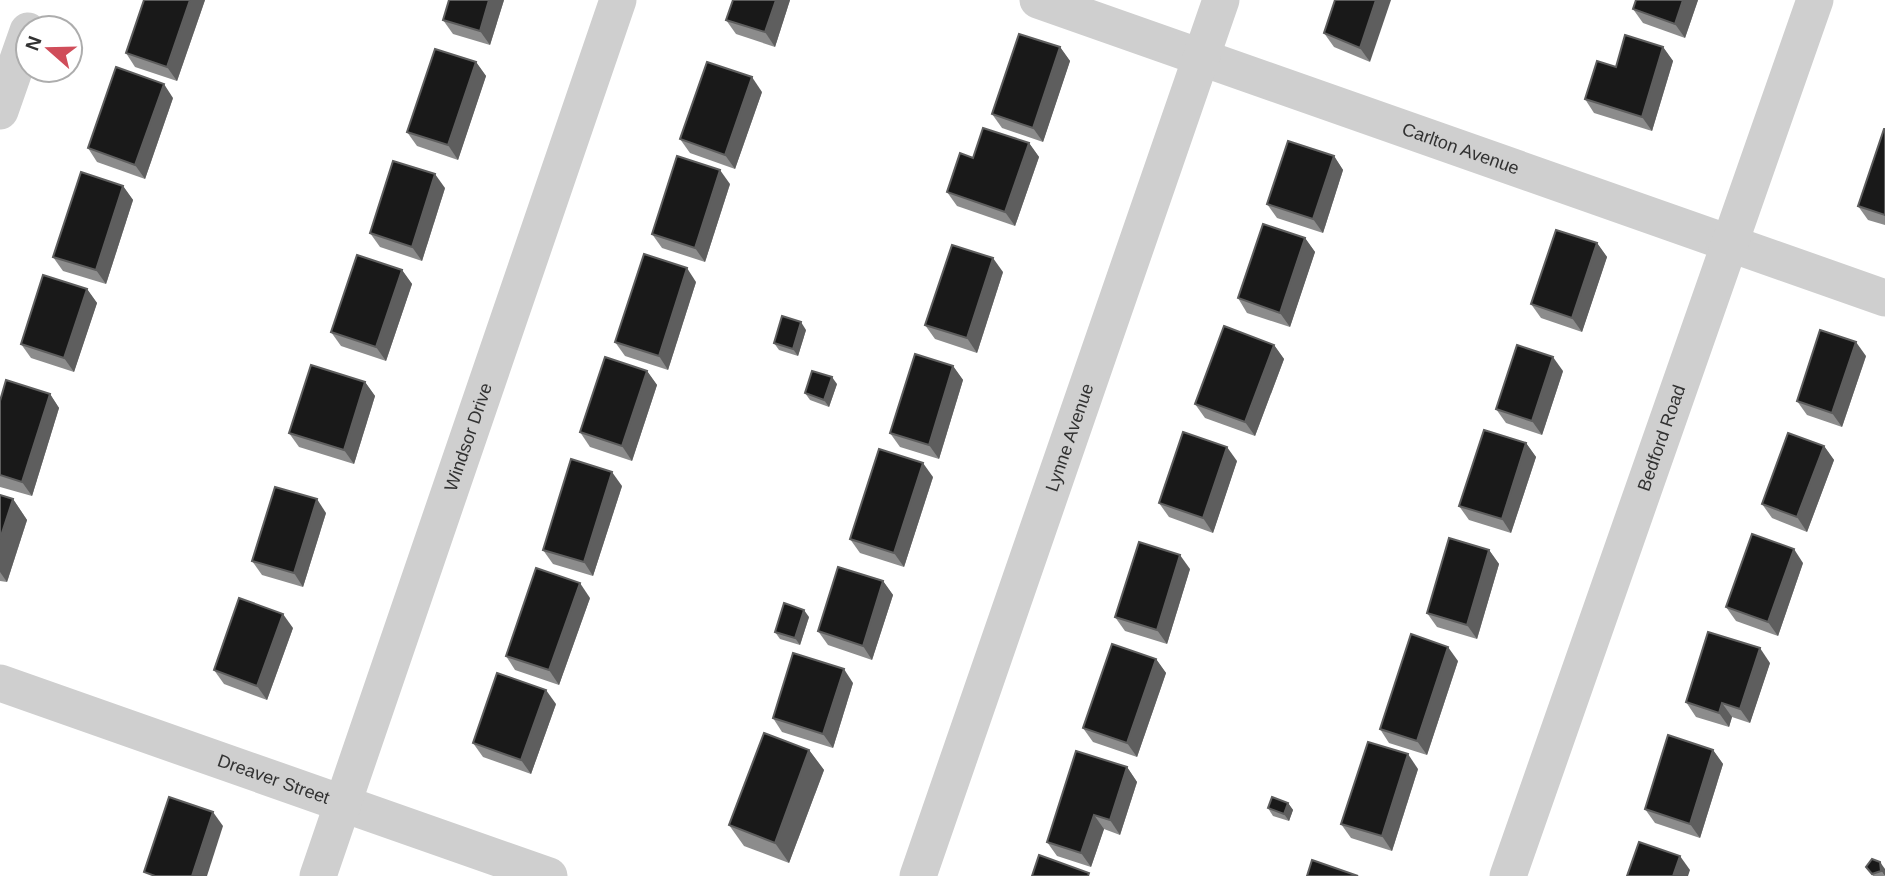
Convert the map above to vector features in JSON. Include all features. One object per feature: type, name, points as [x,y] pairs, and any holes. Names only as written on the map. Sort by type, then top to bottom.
[{"type":"street","name":"Windsor Drive","points":[[317,876],[344,804],[618,0]]},
{"type":"street","name":"Carlton Avenue","points":[[1038,0],[1885,298]]},
{"type":"street","name":"Lynne Avenue","points":[[918,876],[1222,0]]},
{"type":"street","name":"Bedford Road","points":[[1508,876],[1815,0]]},
{"type":"street","points":[[0,111],[14,70]]},
{"type":"street","name":"Dreaver Street","points":[[0,683],[549,876]]},
{"type":"building","points":[[144,0],[190,0],[167,67],[126,53]]},
{"type":"building","points":[[449,0],[489,0],[480,31],[443,20]]},
{"type":"building","points":[[733,0],[776,0],[765,32],[726,20]]},
{"type":"building","points":[[1335,0],[1376,0],[1360,48],[1324,33]]},
{"type":"building","points":[[1636,0],[1683,0],[1675,24],[1633,9]]},
{"type":"building","points":[[1019,34],[1060,47],[1033,128],[992,114]]},
{"type":"building","points":[[1625,35],[1663,47],[1642,117],[1585,99],[1597,61],[1616,67]]},
{"type":"building","points":[[435,49],[476,62],[448,145],[407,132]]},
{"type":"building","points":[[707,62],[752,77],[725,155],[680,139]]},
{"type":"building","points":[[116,67],[164,84],[135,165],[88,148]]},
{"type":"building","points":[[983,128],[1029,143],[1005,212],[947,192],[960,153],[973,158]]},
{"type":"building","points":[[1885,129],[1885,215],[1858,206]]},
{"type":"building","points":[[1288,141],[1334,156],[1313,219],[1267,204]]},
{"type":"building","points":[[677,156],[720,170],[695,248],[652,234]]},
{"type":"building","points":[[393,161],[435,174],[412,247],[370,233]]},
{"type":"building","points":[[81,172],[123,186],[96,270],[53,257]]},
{"type":"building","points":[[1263,224],[1305,238],[1280,313],[1238,298]]},
{"type":"building","points":[[1556,230],[1597,243],[1572,318],[1531,304]]},
{"type":"building","points":[[952,245],[993,258],[967,338],[925,325]]},
{"type":"building","points":[[644,254],[687,268],[659,356],[615,342]]},
{"type":"building","points":[[357,255],[402,270],[376,347],[331,332]]},
{"type":"building","points":[[43,275],[87,289],[64,358],[21,344]]},
{"type":"building","points":[[782,316],[801,322],[793,349],[774,343]]},
{"type":"building","points":[[1224,326],[1274,345],[1245,422],[1195,404]]},
{"type":"building","points":[[1820,330],[1856,342],[1832,413],[1797,401]]},
{"type":"building","points":[[1517,345],[1553,357],[1532,421],[1496,409]]},
{"type":"building","points":[[915,354],[953,366],[929,445],[890,433]]},
{"type":"building","points":[[605,357],[647,371],[622,446],[580,432]]},
{"type":"building","points":[[311,365],[365,382],[344,450],[289,433]]},
{"type":"building","points":[[812,371],[832,377],[824,400],[805,393]]},
{"type":"building","points":[[6,380],[50,394],[22,482],[0,475],[0,401]]},
{"type":"building","points":[[1484,430],[1526,443],[1502,519],[1459,506]]},
{"type":"building","points":[[1183,432],[1227,447],[1203,518],[1159,503]]},
{"type":"building","points":[[1788,433],[1824,446],[1797,517],[1762,504]]},
{"type":"building","points":[[879,449],[923,463],[894,553],[850,539]]},
{"type":"building","points":[[571,459],[612,472],[584,562],[543,550]]},
{"type":"building","points":[[275,487],[317,499],[294,573],[252,561]]},
{"type":"building","points":[[0,495],[13,499],[0,539]]},
{"type":"building","points":[[1752,534],[1794,549],[1768,622],[1726,607]]},
{"type":"building","points":[[1449,538],[1489,550],[1467,625],[1427,613]]},
{"type":"building","points":[[1139,542],[1180,555],[1157,630],[1115,617]]},
{"type":"building","points":[[838,567],[883,581],[863,646],[818,631]]},
{"type":"building","points":[[536,568],[580,583],[549,670],[506,656]]},
{"type":"building","points":[[239,598],[283,614],[257,686],[214,670]]},
{"type":"building","points":[[784,603],[804,610],[795,638],[775,632]]},
{"type":"building","points":[[1708,632],[1760,648],[1740,709],[1722,703],[1719,713],[1686,702]]},
{"type":"building","points":[[1411,634],[1448,647],[1417,741],[1380,729]]},
{"type":"building","points":[[1112,644],[1156,659],[1127,743],[1083,728]]},
{"type":"building","points":[[793,653],[844,669],[823,734],[773,718]]},
{"type":"building","points":[[497,673],[546,690],[521,760],[473,743]]},
{"type":"building","points":[[764,733],[809,750],[775,843],[729,825]]},
{"type":"building","points":[[1668,735],[1713,750],[1690,824],[1645,809]]},
{"type":"building","points":[[1368,742],[1408,754],[1382,836],[1341,824]]},
{"type":"building","points":[[1076,751],[1127,767],[1110,820],[1094,815],[1081,853],[1047,842]]},
{"type":"building","points":[[169,797],[213,812],[192,876],[155,876],[144,872]]},
{"type":"building","points":[[1272,797],[1288,803],[1284,814],[1268,808]]},
{"type":"building","points":[[1639,842],[1680,856],[1673,876],[1627,876]]},
{"type":"building","points":[[1039,855],[1089,873],[1088,876],[1032,876]]},
{"type":"building","points":[[1872,859],[1880,862],[1881,871],[1872,874],[1866,867]]},
{"type":"building","points":[[1312,860],[1358,876],[1307,876]]}]
